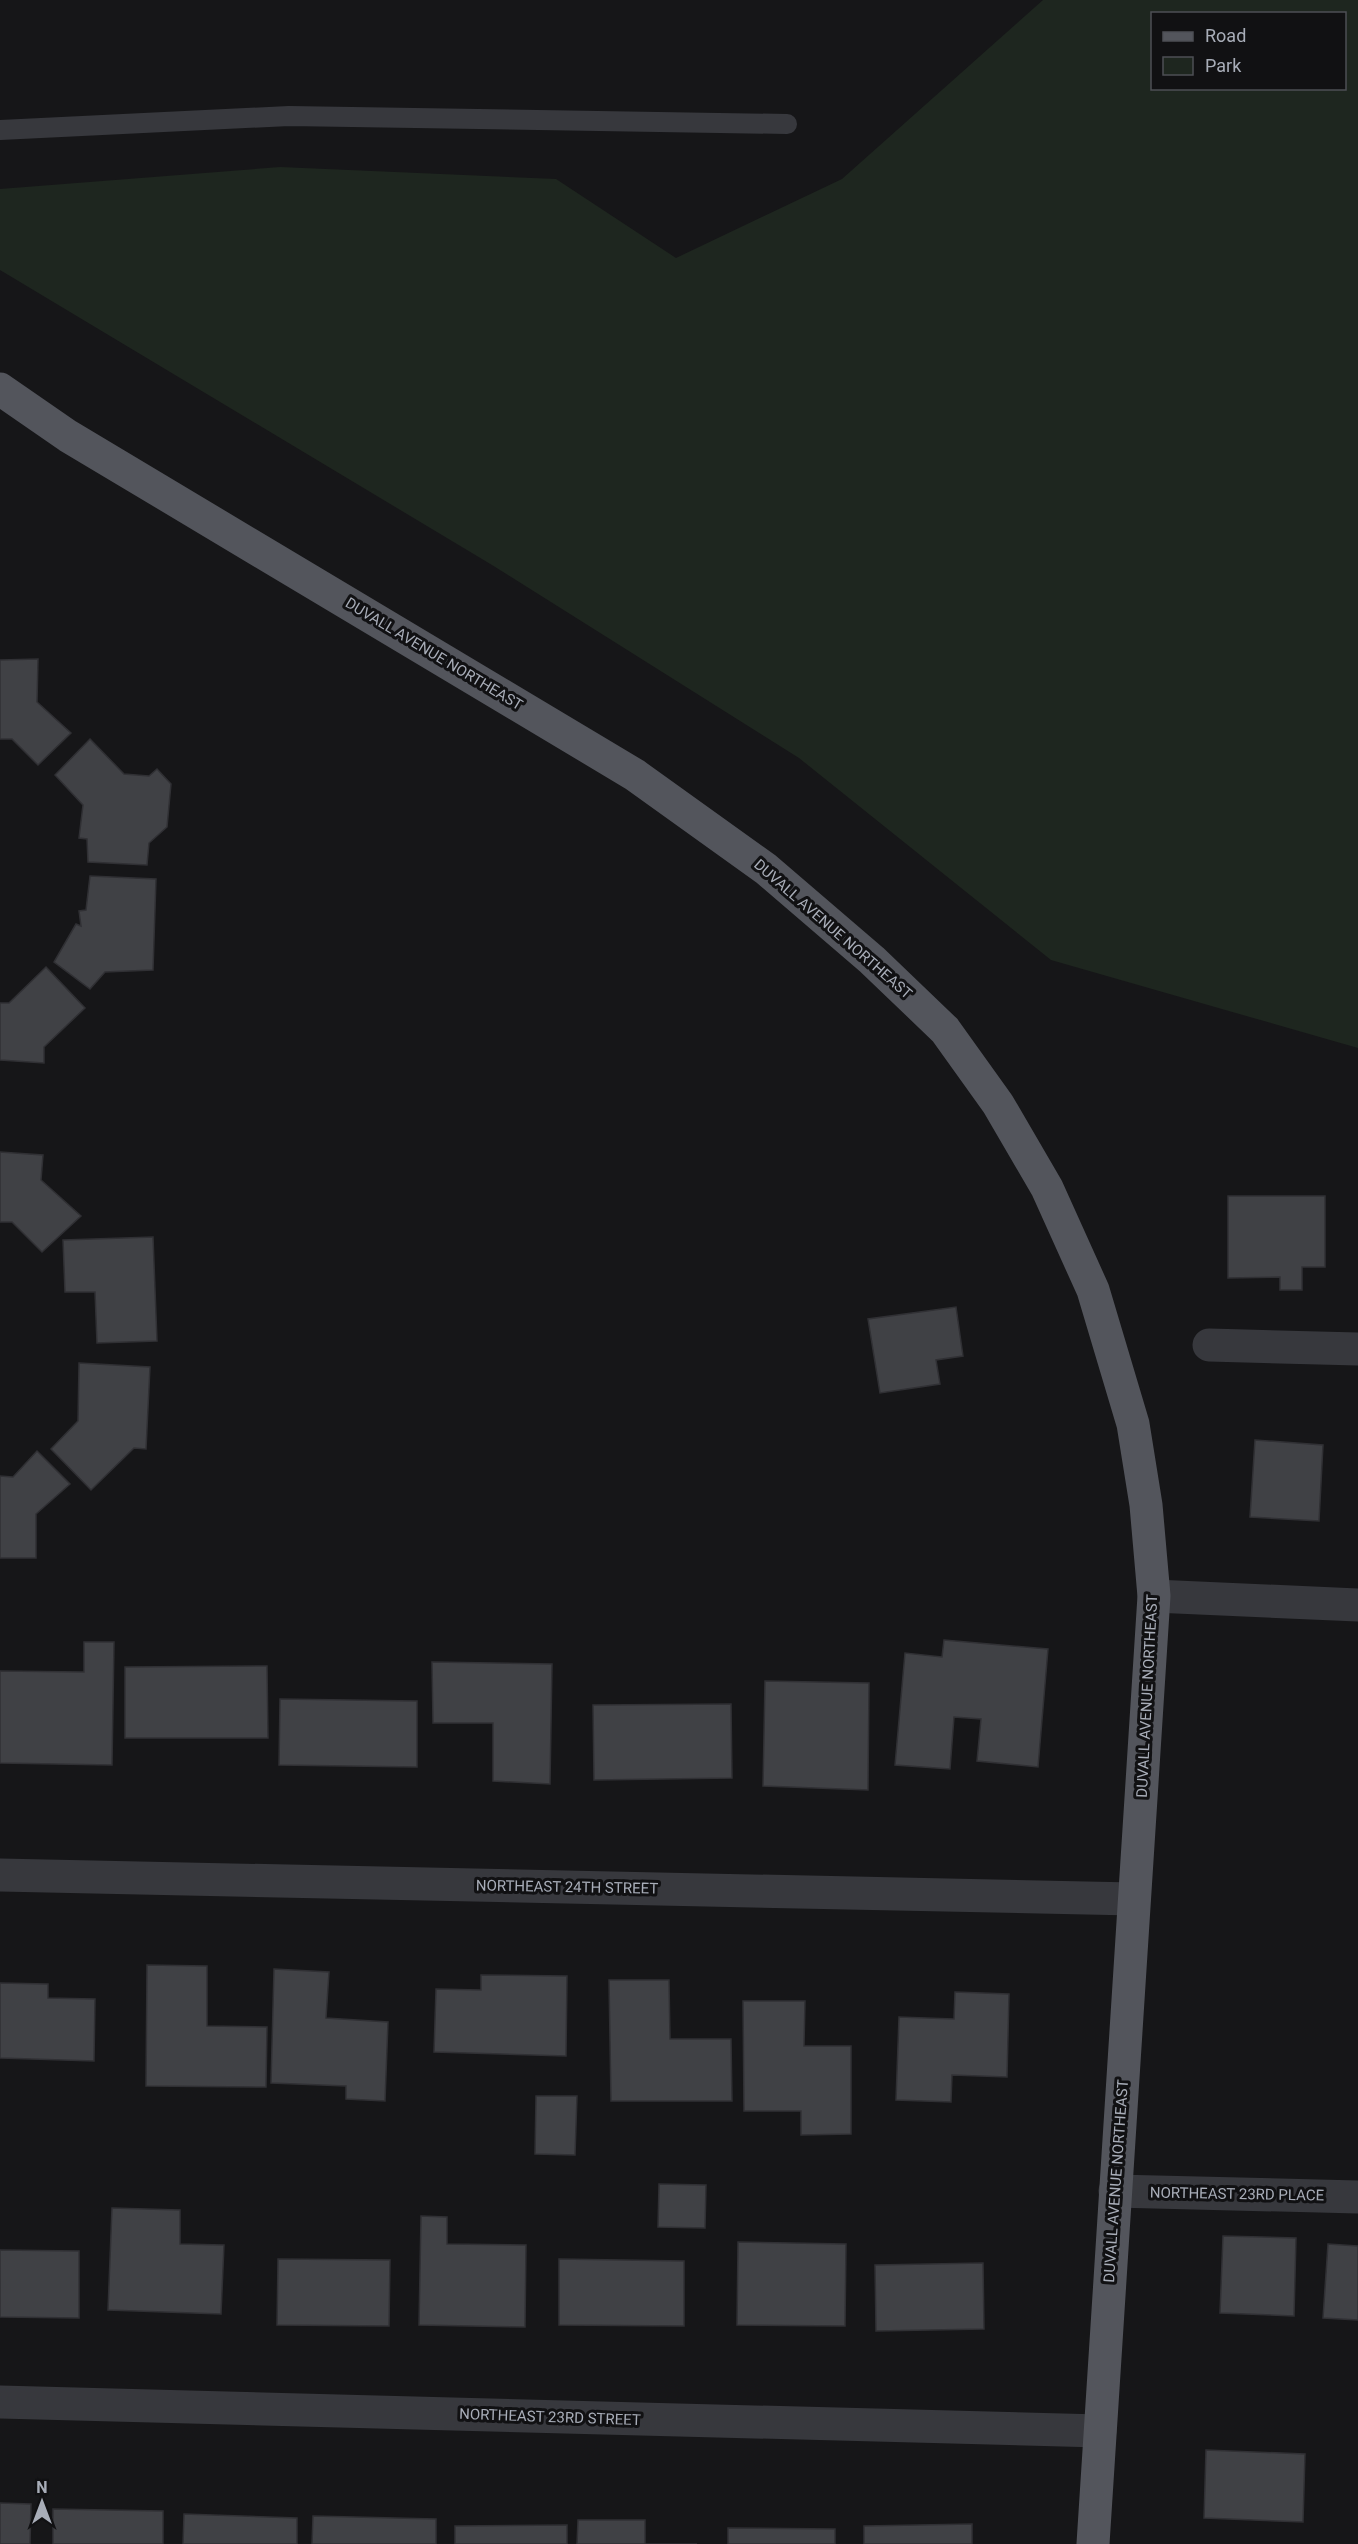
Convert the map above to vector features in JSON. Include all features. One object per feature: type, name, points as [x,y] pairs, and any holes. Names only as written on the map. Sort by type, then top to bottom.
[{"type":"main road","name":"DUVALL AVENUE NORTHEAST","points":[[0,389],[68,436],[635,775],[766,869],[872,960],[945,1030],[998,1104],[1047,1188],[1093,1290],[1133,1424],[1146,1506],[1154,1596],[1093,2544]]},
{"type":"street","points":[[1209,1344],[1358,1349]]},
{"type":"street","points":[[1154,1596],[1358,1605]]},
{"type":"street","name":"NORTHEAST 24TH STREET","points":[[0,1875],[1134,1899]]},
{"type":"street","name":"NORTHEAST 23RD PLACE","points":[[1115,2191],[1358,2197]]},
{"type":"street","name":"NORTHEAST 23RD STREET","points":[[0,2402],[1100,2431]]},
{"type":"lane","points":[[0,130],[289,116],[787,124]]},
{"type":"green space","points":[[1043,0],[1358,0],[1358,1048],[1051,960],[799,758],[492,565],[0,270],[0,189],[280,167],[556,179],[676,258],[842,179]]},
{"type":"building","points":[[38,659],[37,702],[71,733],[38,765],[12,739],[0,739],[0,660]]},
{"type":"building","points":[[90,739],[124,774],[149,776],[157,769],[171,784],[167,827],[149,843],[147,865],[88,862],[87,839],[79,838],[83,805],[55,775]]},
{"type":"building","points":[[90,876],[156,879],[153,970],[105,972],[90,989],[54,962],[76,924],[81,926],[79,911],[86,910]]},
{"type":"building","points":[[46,967],[85,1008],[44,1047],[44,1063],[0,1060],[0,1003],[9,1003]]},
{"type":"building","points":[[0,1152],[43,1155],[41,1180],[81,1216],[42,1252],[12,1222],[0,1222]]},
{"type":"building","points":[[1228,1196],[1325,1196],[1325,1267],[1302,1267],[1302,1290],[1280,1290],[1280,1277],[1228,1278]]},
{"type":"building","points":[[153,1237],[157,1341],[97,1343],[95,1292],[65,1292],[63,1240]]},
{"type":"building","points":[[956,1307],[963,1356],[936,1360],[940,1384],[880,1393],[868,1319]]},
{"type":"building","points":[[79,1363],[150,1367],[146,1449],[134,1448],[91,1490],[51,1449],[78,1421]]},
{"type":"building","points":[[1255,1440],[1323,1445],[1319,1521],[1250,1517]]},
{"type":"building","points":[[37,1451],[70,1484],[36,1514],[36,1558],[0,1558],[0,1476],[13,1477]]},
{"type":"building","points":[[944,1640],[1048,1649],[1038,1767],[977,1761],[981,1719],[954,1717],[950,1769],[895,1765],[905,1653],[942,1657]]},
{"type":"building","points":[[84,1642],[114,1642],[112,1765],[0,1763],[0,1671],[84,1672]]},
{"type":"building","points":[[432,1662],[552,1664],[550,1784],[493,1781],[493,1723],[433,1723]]},
{"type":"building","points":[[267,1666],[268,1738],[125,1738],[125,1667]]},
{"type":"building","points":[[765,1681],[869,1683],[868,1790],[763,1786]]},
{"type":"building","points":[[280,1699],[417,1701],[417,1767],[279,1765]]},
{"type":"building","points":[[731,1704],[732,1778],[594,1780],[593,1705]]},
{"type":"building","points":[[147,1965],[207,1966],[207,2026],[267,2027],[266,2087],[146,2086]]},
{"type":"building","points":[[274,1969],[329,1972],[326,2018],[388,2022],[385,2101],[346,2099],[346,2086],[271,2083]]},
{"type":"building","points":[[481,1975],[567,1976],[566,2056],[434,2052],[436,1989],[481,1990]]},
{"type":"building","points":[[609,1980],[669,1980],[670,2039],[731,2039],[732,2101],[611,2101]]},
{"type":"building","points":[[0,1983],[48,1984],[48,1998],[95,1999],[94,2061],[0,2058]]},
{"type":"building","points":[[955,1992],[1009,1994],[1007,2077],[952,2075],[951,2102],[896,2100],[899,2017],[954,2019]]},
{"type":"building","points":[[743,2001],[805,2001],[804,2046],[851,2046],[851,2134],[801,2135],[801,2111],[744,2111]]},
{"type":"building","points":[[536,2096],[577,2096],[575,2155],[535,2154]]},
{"type":"building","points":[[659,2184],[706,2185],[705,2228],[658,2227]]},
{"type":"building","points":[[112,2208],[180,2210],[180,2244],[224,2245],[221,2314],[108,2310]]},
{"type":"building","points":[[421,2216],[447,2217],[447,2244],[526,2245],[525,2327],[419,2325]]},
{"type":"building","points":[[1223,2236],[1296,2238],[1294,2316],[1220,2313]]},
{"type":"building","points":[[738,2242],[846,2244],[845,2326],[737,2325]]},
{"type":"building","points":[[1328,2244],[1358,2246],[1358,2320],[1323,2318]]},
{"type":"building","points":[[0,2250],[79,2251],[79,2318],[0,2317]]},
{"type":"building","points":[[278,2259],[390,2260],[389,2326],[277,2325]]},
{"type":"building","points":[[559,2259],[684,2261],[684,2326],[559,2325]]},
{"type":"building","points":[[983,2263],[984,2329],[876,2331],[875,2265]]},
{"type":"building","points":[[1206,2450],[1305,2454],[1303,2522],[1204,2518]]},
{"type":"building","points":[[0,2503],[31,2504],[30,2544],[0,2544]]},
{"type":"building","points":[[53,2509],[163,2511],[163,2544],[53,2544]]},
{"type":"building","points":[[184,2514],[297,2518],[297,2544],[183,2544]]},
{"type":"building","points":[[313,2516],[436,2519],[436,2544],[312,2544]]},
{"type":"building","points":[[578,2520],[645,2520],[645,2544],[577,2544]]},
{"type":"building","points":[[972,2524],[972,2544],[864,2544],[864,2526]]},
{"type":"building","points":[[567,2525],[567,2544],[455,2544],[455,2526]]},
{"type":"building","points":[[728,2528],[835,2529],[835,2544],[728,2544]]}]
